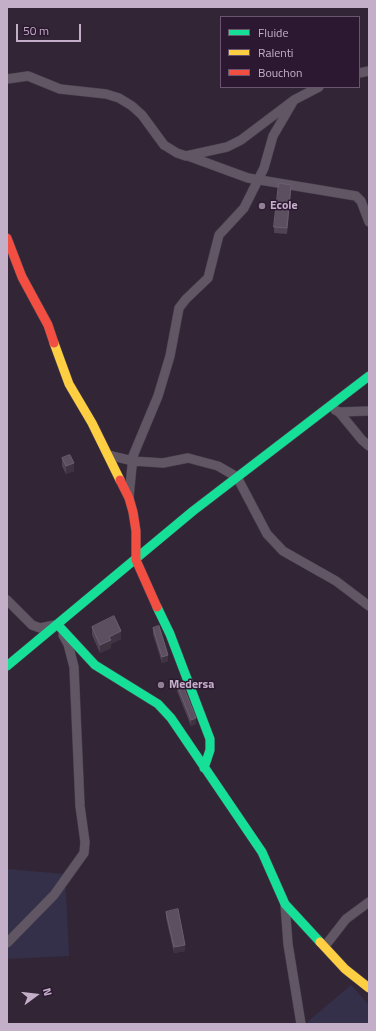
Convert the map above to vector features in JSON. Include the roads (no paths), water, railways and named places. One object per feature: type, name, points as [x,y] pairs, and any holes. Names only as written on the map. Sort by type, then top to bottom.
[{"type":"street","points":[[7,79],[28,76],[60,89],[106,94],[119,98],[132,106],[142,115],[164,145],[177,154],[248,178],[356,196],[361,201],[369,222]]},
{"type":"street","points":[[186,156],[227,147],[240,140],[294,100],[317,88]]},
{"type":"street","points":[[129,498],[133,461],[158,396],[170,356],[179,308],[186,299],[208,278],[219,235],[244,208],[258,180],[274,136],[294,100]]},
{"type":"street","points":[[7,238],[22,278],[48,325],[69,384],[108,455],[129,498],[136,532],[136,560],[170,634],[210,739],[210,750],[204,768]]},
{"type":"street","points":[[7,666],[193,511],[369,376]]},
{"type":"street","points":[[329,406],[339,412],[362,440],[369,446]]},
{"type":"street","points":[[339,412],[369,411]]},
{"type":"street","points":[[108,455],[133,461],[163,463],[193,459],[218,466],[237,478],[268,534],[283,551],[336,582],[369,606]]},
{"type":"street","points":[[7,600],[32,625],[40,628],[58,625]]},
{"type":"street","points":[[58,625],[95,665],[131,685],[158,704],[171,718],[262,852],[285,904],[288,944],[301,1024]]},
{"type":"street","points":[[7,942],[54,894],[84,853],[85,842],[80,806],[74,667],[68,644],[58,625]]},
{"type":"street","points":[[325,946],[346,919],[369,902]]},
{"type":"street","points":[[285,904],[345,969],[369,988]]},
{"type":"place","name":"Ecole","points":[[262,206]]},
{"type":"place","name":"Medersa","points":[[161,685]]}]
